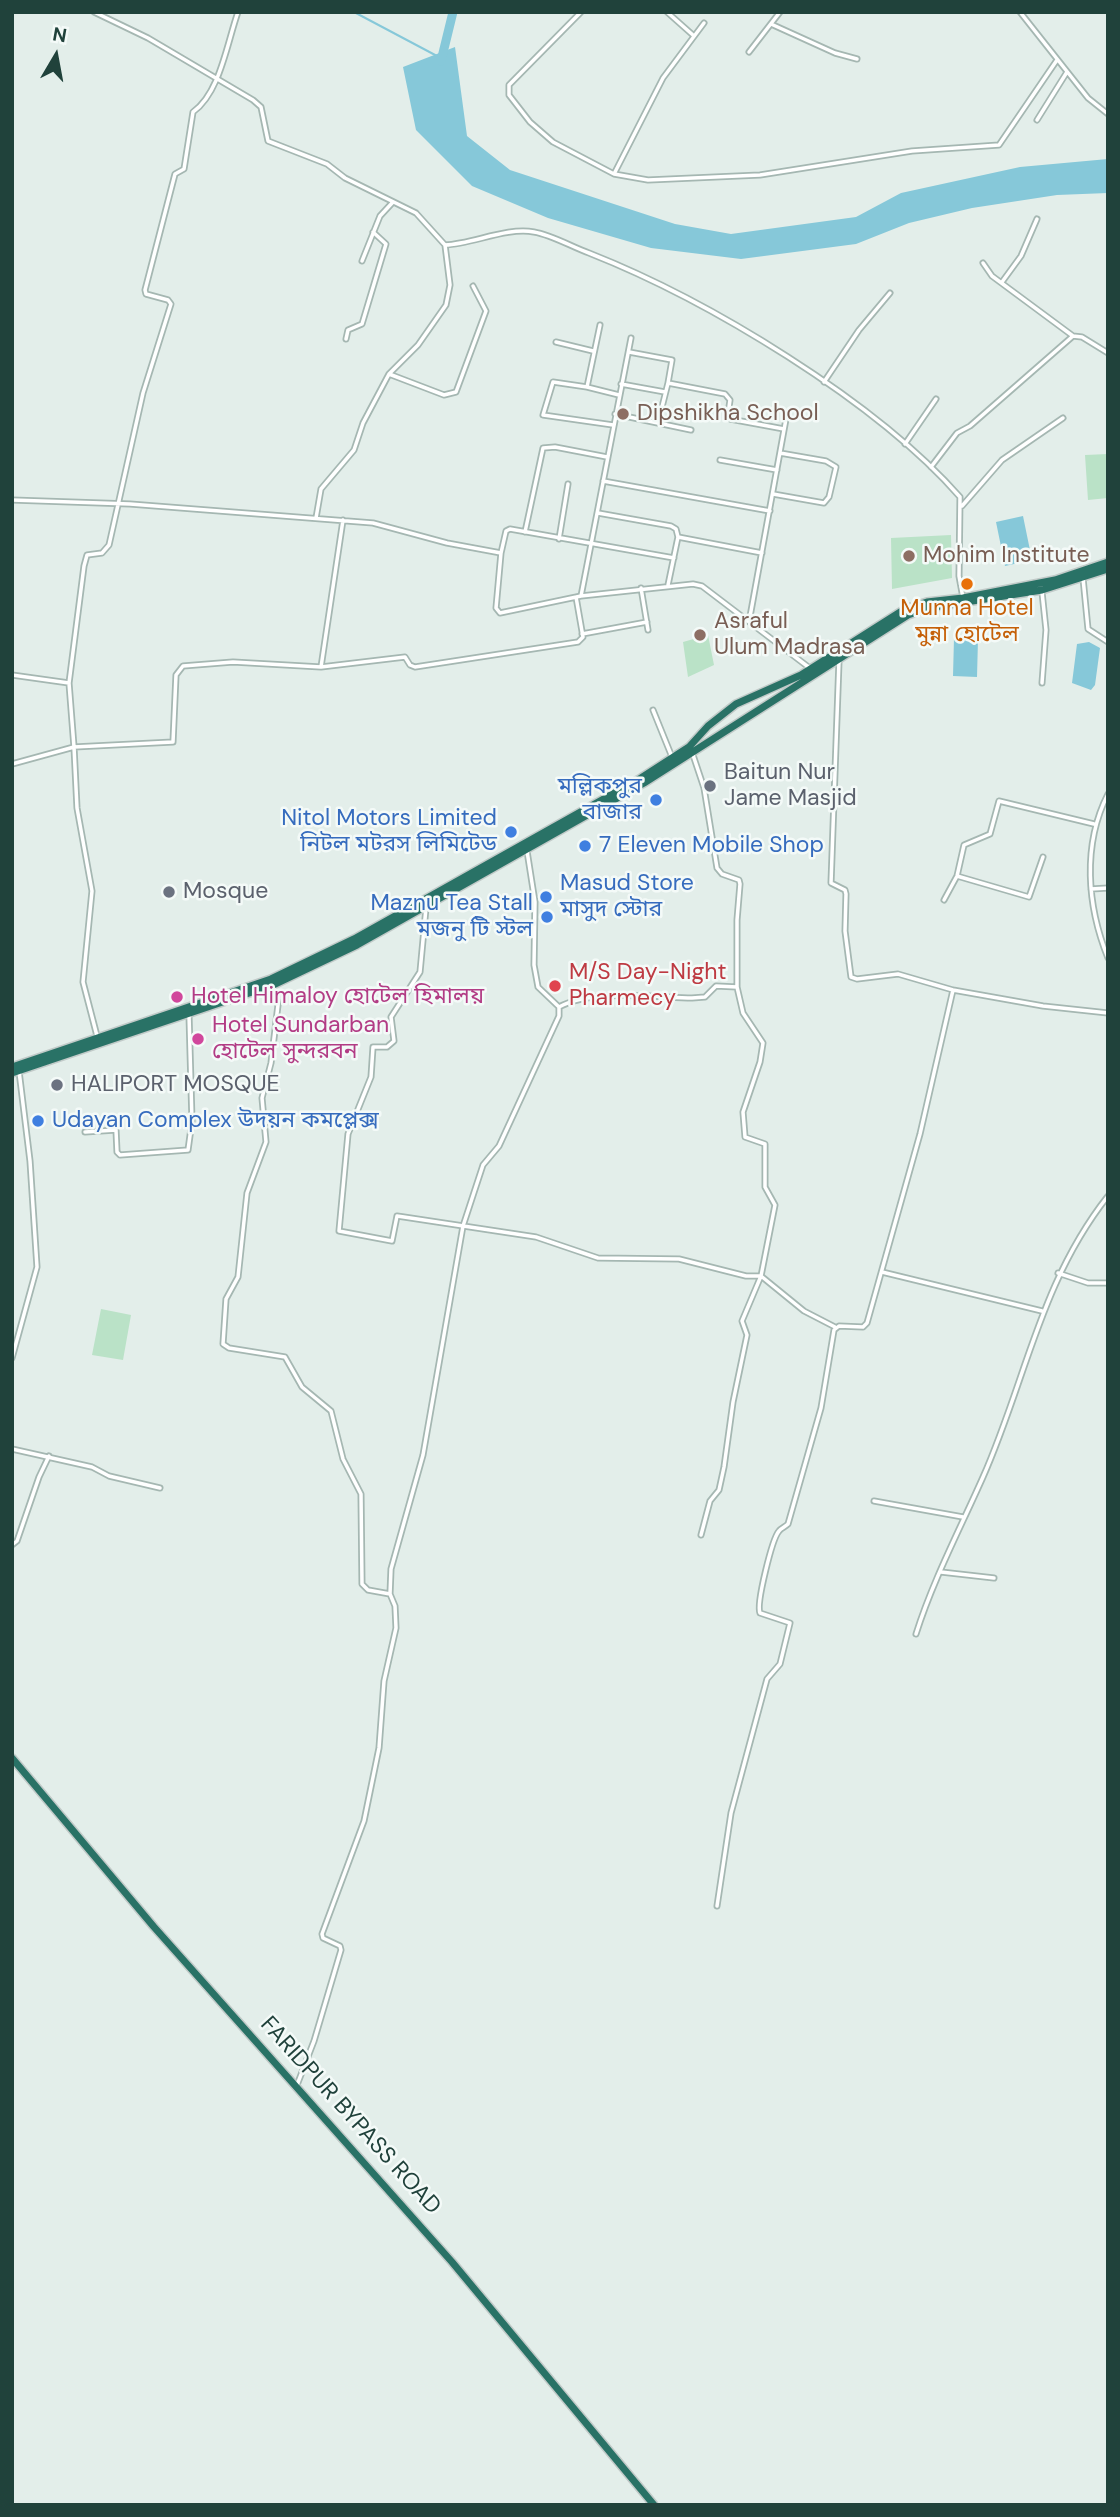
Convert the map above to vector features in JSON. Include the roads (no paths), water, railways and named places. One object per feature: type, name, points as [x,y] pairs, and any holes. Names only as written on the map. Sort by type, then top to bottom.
[{"type":"highway","points":[[964,601],[1055,580],[1108,562]]},
{"type":"highway","points":[[677,757],[692,752],[905,609],[927,602],[964,601],[1042,590],[1108,569]]},
{"type":"highway","points":[[356,942],[677,757],[736,704],[812,671]]},
{"type":"highway","points":[[28,1065],[272,982],[426,906],[467,879]]},
{"type":"highway","points":[[14,1070],[97,1039],[188,1015],[230,997]]},
{"type":"highway","name":"FARIDPUR BYPASS ROAD","points":[[12,1758],[154,1927],[297,2084],[452,2262],[654,2505]]},
{"type":"street","points":[[94,12],[148,38],[261,107],[268,141],[327,164],[345,178],[416,213],[445,245],[450,285],[446,305],[418,345],[389,374],[363,423],[354,450],[321,489],[316,518]]},
{"type":"street","points":[[97,1039],[83,982],[92,891],[77,808],[69,683],[77,609],[87,555],[107,550],[143,393],[171,304],[168,300],[146,294],[145,290],[175,174],[184,169],[194,112],[207,102],[238,12]]},
{"type":"street","points":[[581,12],[528,65],[508,90],[530,122],[553,142],[614,174],[667,181],[760,175],[912,151],[999,145],[1005,141],[1057,60]]},
{"type":"street","points":[[667,12],[694,36]]},
{"type":"street","points":[[748,52],[780,12]]},
{"type":"street","points":[[1020,12],[1088,98],[1108,114]]},
{"type":"street","points":[[614,174],[663,78],[704,23]]},
{"type":"street","points":[[771,24],[835,54],[857,59]]},
{"type":"street","points":[[1037,120],[1067,72]]},
{"type":"street","points":[[362,261],[380,216],[393,202]]},
{"type":"street","points":[[1002,282],[1021,256],[1037,219]]},
{"type":"street","points":[[346,338],[348,330],[362,324],[386,244],[373,232]]},
{"type":"street","points":[[445,245],[535,232],[665,287],[740,329],[824,382],[905,444],[960,498],[962,506],[959,576],[964,601]]},
{"type":"street","points":[[983,263],[992,276],[1073,336],[1082,337],[1108,352]]},
{"type":"street","points":[[389,374],[444,395],[456,392],[486,311],[473,286]]},
{"type":"street","points":[[824,382],[859,330],[890,293]]},
{"type":"street","points":[[587,387],[600,325]]},
{"type":"street","points":[[931,467],[957,433],[970,426],[1073,336]]},
{"type":"street","points":[[12,764],[74,747],[173,742],[176,675],[183,666],[233,662],[321,667],[405,657],[410,665],[415,667],[578,642],[583,638],[579,597],[592,544],[631,338]]},
{"type":"street","points":[[556,342],[593,351]]},
{"type":"street","points":[[629,352],[672,360],[658,423]]},
{"type":"street","points":[[613,425],[543,415],[553,382],[619,395]]},
{"type":"street","points":[[668,383],[725,394],[730,400],[730,419],[785,429]]},
{"type":"street","points":[[621,384],[665,392]]},
{"type":"street","points":[[905,444],[936,399]]},
{"type":"street","points":[[615,414],[691,430]]},
{"type":"street","points":[[962,506],[1002,460],[1063,418]]},
{"type":"street","points":[[749,622],[786,419]]},
{"type":"street","points":[[525,532],[543,448],[555,447],[607,457]]},
{"type":"street","points":[[773,494],[828,501],[836,467],[826,461],[780,453]]},
{"type":"street","points":[[720,460],[777,470]]},
{"type":"street","points":[[603,481],[770,511]]},
{"type":"street","points":[[559,539],[568,484]]},
{"type":"street","points":[[12,500],[119,504],[343,520],[396,527],[447,543],[500,553]]},
{"type":"street","points":[[598,513],[676,529],[678,537],[668,585]]},
{"type":"street","points":[[321,667],[343,520]]},
{"type":"street","points":[[674,558],[506,531],[500,553],[496,608],[500,613],[641,588],[668,585],[702,586],[812,671]]},
{"type":"street","points":[[678,537],[762,553]]},
{"type":"street","points":[[1083,578],[1088,629],[1108,642]]},
{"type":"street","points":[[641,588],[648,629]]},
{"type":"street","points":[[1042,590],[1046,630],[1042,683]]},
{"type":"street","points":[[582,634],[647,622]]},
{"type":"street","points":[[837,655],[831,883],[846,894],[845,931],[851,977],[857,979],[898,974],[953,990],[1043,1006],[1108,1013]]},
{"type":"street","points":[[12,675],[69,683]]},
{"type":"street","points":[[653,710],[677,757]]},
{"type":"street","points":[[692,752],[704,789],[717,868],[722,874],[739,880],[740,884],[737,987],[743,1013],[763,1043],[760,1062],[743,1112],[745,1137],[765,1144],[765,1187],[775,1205],[761,1276],[742,1321],[747,1335],[719,1490],[710,1501],[701,1535]]},
{"type":"street","points":[[1108,794],[1094,824],[1091,889],[1095,923],[1108,958]]},
{"type":"street","points":[[944,900],[957,876],[964,845],[990,835],[999,801],[1094,824]]},
{"type":"street","points":[[524,846],[535,902],[534,965],[538,987],[559,1007]]},
{"type":"street","points":[[957,876],[1028,897],[1043,857]]},
{"type":"street","points":[[1091,889],[1108,888]]},
{"type":"street","points":[[426,906],[427,925],[420,972],[391,1017],[394,1041],[387,1047],[373,1047],[371,1077],[348,1134],[340,1233],[390,1241],[394,1239],[397,1216],[536,1237],[598,1258],[679,1259],[746,1276],[761,1276],[804,1311],[835,1327],[866,1326],[920,1134],[953,990]]},
{"type":"street","points":[[272,982],[277,1014],[271,1063],[262,1098],[266,1142],[247,1193],[238,1277],[226,1300],[223,1344],[229,1348],[285,1357],[302,1387],[331,1411],[343,1459],[361,1494],[362,1584],[368,1590],[390,1594]]},
{"type":"street","points":[[559,1007],[575,998],[593,995],[692,998],[705,997],[716,986],[737,987]]},
{"type":"street","points":[[297,2084],[314,2041],[341,1950],[340,1946],[323,1938],[322,1934],[364,1821],[379,1748],[384,1681],[396,1628],[395,1606],[390,1594],[395,1552],[410,1506],[439,1373],[463,1226],[483,1165],[499,1146],[557,1024],[559,1007]]},
{"type":"street","points":[[85,1132],[116,1130],[117,1152],[120,1155],[187,1150],[192,1121],[188,1015]]},
{"type":"street","points":[[12,1358],[37,1267],[30,1161],[14,1070]]},
{"type":"street","points":[[916,1634],[927,1600],[983,1478],[1058,1273],[1108,1196]]},
{"type":"street","points":[[882,1272],[1042,1311]]},
{"type":"street","points":[[1058,1273],[1088,1283],[1108,1283]]},
{"type":"street","points":[[717,1906],[731,1813],[767,1679],[780,1664],[790,1623],[760,1613],[758,1599],[777,1533],[788,1524],[799,1489],[821,1408],[835,1327]]},
{"type":"street","points":[[12,1449],[49,1456],[160,1488]]},
{"type":"street","points":[[12,1545],[17,1541],[39,1476],[49,1456]]},
{"type":"street","points":[[874,1502],[963,1517]]},
{"type":"street","points":[[941,1572],[994,1578]]},
{"type":"water","points":[[455,47],[467,136],[510,170],[675,224],[731,234],[856,217],[901,193],[1020,167],[1108,159],[1108,193],[1057,195],[972,208],[909,223],[856,244],[741,259],[651,248],[548,218],[472,186],[416,130],[403,67]]},
{"type":"water","points":[[1023,516],[1032,560],[1005,566],[996,522]]},
{"type":"water","points":[[954,638],[978,639],[977,677],[953,676]]},
{"type":"water","points":[[1089,642],[1100,648],[1095,685],[1091,690],[1072,683],[1077,644]]},
{"type":"waterway","points":[[354,12],[437,56]]},
{"type":"waterway","points":[[441,61],[453,12]]},
{"type":"place","name":"Dipshikha School","points":[[623,414]]},
{"type":"place","name":"Mohim Institute","points":[[909,556]]},
{"type":"place","name":"Munna Hotel মুন্না হোটেল","points":[[967,584]]},
{"type":"place","name":"Asraful Ulum Madrasa","points":[[700,635]]},
{"type":"place","name":"Baitun Nur Jame Masjid","points":[[710,786]]},
{"type":"place","name":"মল্লিকপুর বাজার","points":[[656,800]]},
{"type":"place","name":"Nitol Motors Limited নিটল মটরস লিমিটেড","points":[[511,832]]},
{"type":"place","name":"7 Eleven Mobile Shop","points":[[585,846]]},
{"type":"place","name":"Mosque","points":[[169,892]]},
{"type":"place","name":"Masud Store মাসুদ স্টোর","points":[[546,897]]},
{"type":"place","name":"Maznu Tea Stall মজনু টি স্টল","points":[[547,917]]},
{"type":"place","name":"M/S Day-Night Pharmecy","points":[[555,986]]},
{"type":"place","name":"Hotel Himaloy হোটেল হিমালয়","points":[[177,997]]},
{"type":"place","name":"Hotel Sundarban হোটেল সুন্দরবন","points":[[198,1039]]},
{"type":"place","name":"HALIPORT MOSQUE","points":[[57,1085]]},
{"type":"place","name":"Udayan Complex উদয়ন কমপ্লেক্স","points":[[38,1121]]}]
